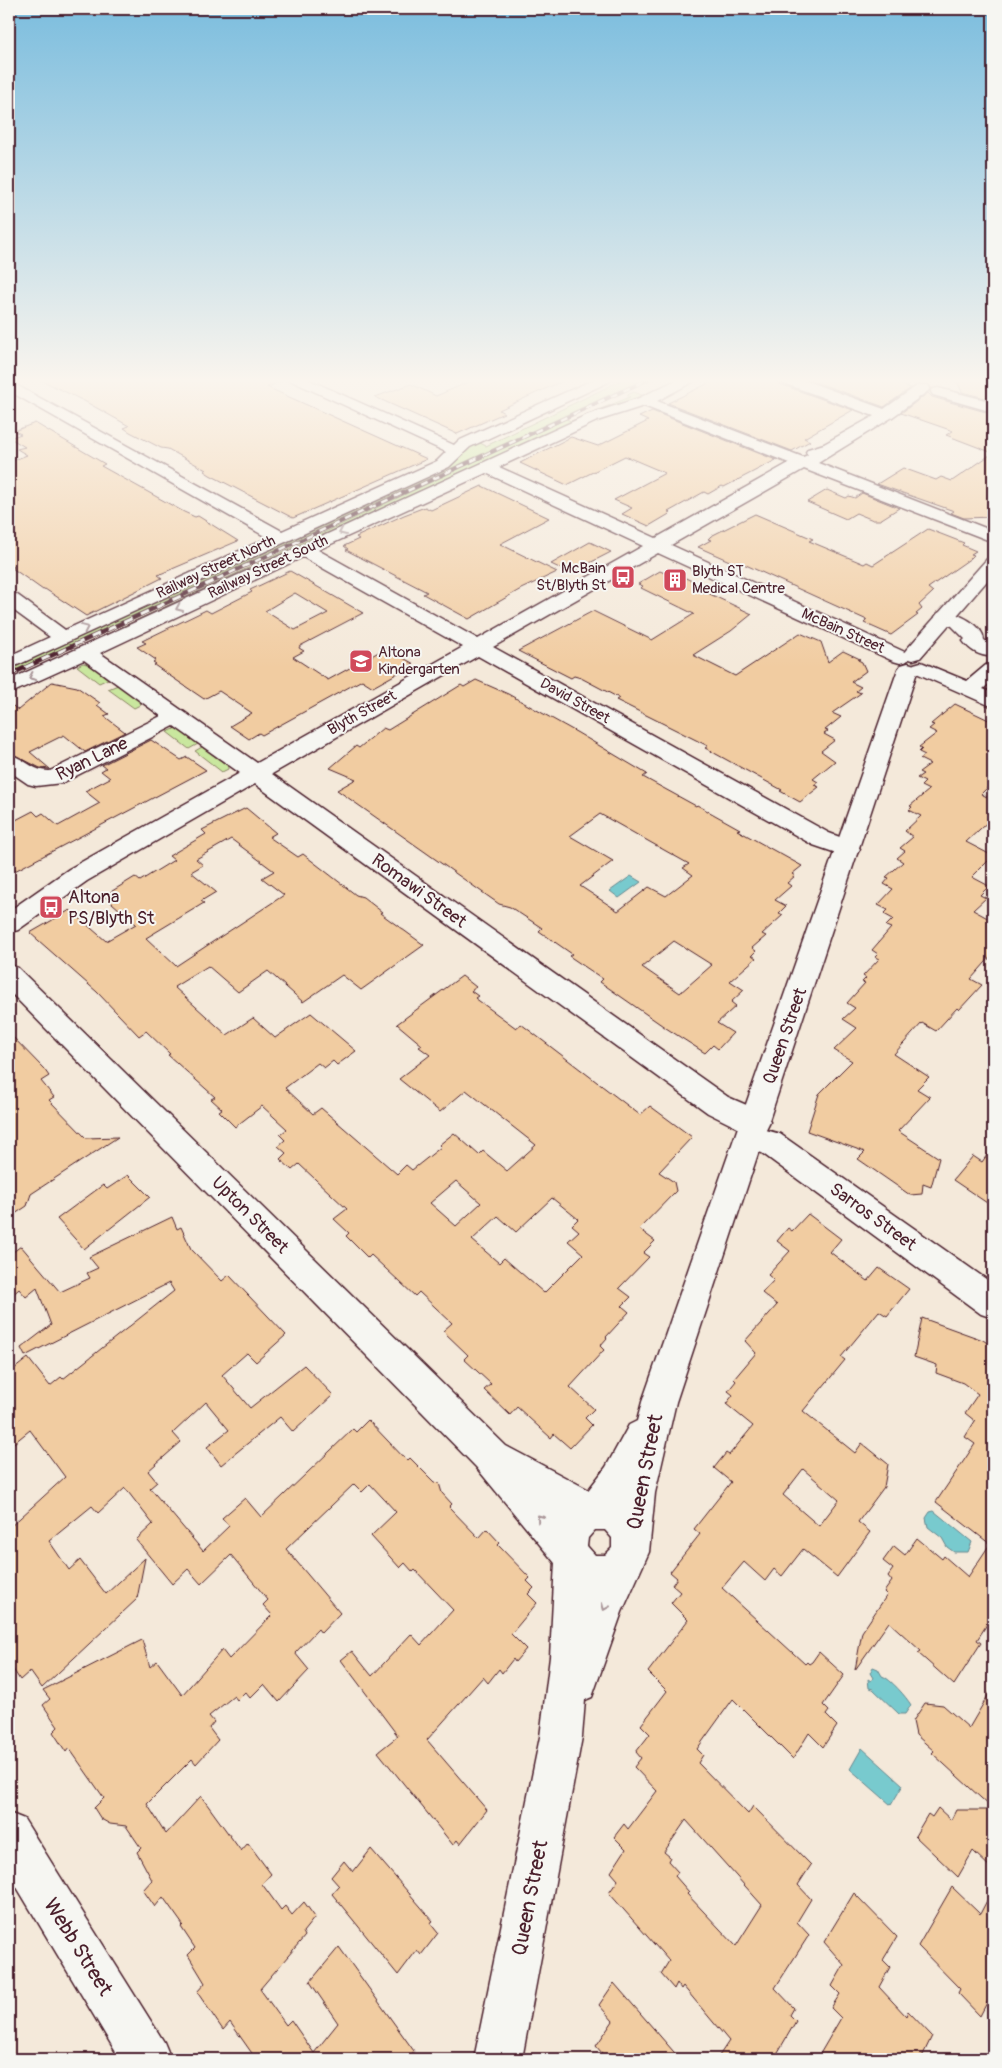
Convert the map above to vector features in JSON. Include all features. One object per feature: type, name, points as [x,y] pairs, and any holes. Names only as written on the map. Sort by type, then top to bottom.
[{"type":"street","points":[[168,475],[281,538]]},
{"type":"street","name":"Railway Street North","points":[[9,663],[420,475]]},
{"type":"street","name":"Railway Street South","points":[[9,688],[470,475]]},
{"type":"street","name":"McBain Street","points":[[502,475],[993,701]]},
{"type":"street","name":"Blyth Street","points":[[9,924],[33,904],[78,875],[782,475]]},
{"type":"street","points":[[831,475],[992,538]]},
{"type":"street","name":"David Street","points":[[304,550],[821,838],[848,849]]},
{"type":"street","name":"Queen Street","points":[[561,1737],[604,1607],[628,1553],[634,1508],[659,1402],[911,662],[946,617],[993,563]]},
{"type":"street","points":[[9,598],[64,638]]},
{"type":"street","points":[[946,617],[959,622],[975,638],[973,640],[976,645],[992,658],[970,690]]},
{"type":"street","name":"Romawi Street","points":[[86,652],[718,1105],[736,1115],[752,1130]]},
{"type":"street","name":"Ryan Lane","points":[[9,761],[36,779],[54,778],[175,717]]},
{"type":"street","name":"Blyth Street","points":[[9,908],[78,875]]},
{"type":"street","name":"Upton Street","points":[[10,974],[489,1454],[573,1557]]},
{"type":"street","name":"Sarros Street","points":[[752,1130],[993,1303]]},
{"type":"street","name":"Queen Street","points":[[593,1511],[619,1480],[659,1402]]},
{"type":"street","name":"Upton Street","points":[[489,1454],[546,1489],[593,1511]]},
{"type":"street","points":[[593,1511],[606,1511],[624,1523],[628,1553],[609,1575],[589,1573],[573,1557],[569,1544],[572,1528],[582,1516],[593,1511]]},
{"type":"street","name":"Queen Street","points":[[498,2059],[561,1737],[570,1657],[573,1557]]},
{"type":"street","name":"Webb Street","points":[[9,1834],[147,2059]]},
{"type":"green space","points":[[429,475],[438,475],[9,673],[9,666]]},
{"type":"green space","points":[[448,475],[456,475],[9,683],[9,680]]},
{"type":"green space","points":[[83,663],[91,665],[108,679],[99,683],[77,666]]},
{"type":"green space","points":[[118,685],[141,702],[140,705],[134,708],[108,689]]},
{"type":"green space","points":[[177,728],[198,744],[189,749],[167,732]]},
{"type":"green space","points":[[202,747],[228,766],[228,769],[222,772],[195,751]]},
{"type":"water","points":[[631,876],[641,882],[619,898],[610,891]]},
{"type":"water","points":[[934,1511],[972,1542],[968,1552],[954,1552],[947,1547],[942,1538],[928,1527],[926,1518],[930,1512]]},
{"type":"water","points":[[873,1667],[878,1669],[882,1676],[894,1684],[909,1702],[911,1705],[905,1714],[899,1714],[873,1689],[869,1688],[868,1679],[871,1681],[873,1678],[870,1673]]},
{"type":"water","points":[[862,1748],[903,1785],[891,1805],[850,1769]]},
{"type":"building","points":[[9,475],[116,475],[184,512],[195,517],[198,516],[238,541],[158,575],[162,578],[86,616],[45,589],[43,590],[12,568],[14,567],[9,563]]},
{"type":"building","points":[[209,475],[392,475],[293,518]]},
{"type":"building","points":[[545,475],[588,475],[567,485]]},
{"type":"building","points":[[662,475],[748,475],[708,494],[704,492],[668,512],[671,513],[649,526],[622,514],[632,508],[614,500]]},
{"type":"building","points":[[892,475],[921,475],[936,480],[941,477],[952,481],[962,475],[993,475],[993,517],[964,518],[951,513],[954,511],[877,484]]},
{"type":"building","points":[[482,486],[549,518],[500,544],[557,572],[521,589],[469,619],[423,594],[427,592],[346,550],[348,549],[344,546],[359,539],[356,537],[404,515],[425,507],[431,510]]},
{"type":"building","points":[[827,490],[846,498],[849,496],[855,498],[862,493],[899,508],[880,520],[873,520],[856,513],[846,519],[807,502]]},
{"type":"building","points":[[755,514],[813,539],[809,541],[864,564],[867,562],[873,565],[928,529],[964,543],[962,545],[976,551],[971,554],[974,555],[971,558],[928,588],[933,592],[919,605],[922,609],[916,614],[918,615],[891,635],[864,623],[867,620],[737,561],[734,563],[698,547],[711,540],[708,539],[711,536]]},
{"type":"building","points":[[590,542],[611,552],[570,573],[551,564]]},
{"type":"building","points":[[290,571],[363,613],[300,646],[299,648],[304,651],[293,657],[328,680],[386,648],[414,664],[373,687],[362,680],[262,735],[259,733],[249,739],[230,726],[252,713],[219,691],[204,699],[154,665],[156,664],[153,662],[156,660],[137,647],[146,643],[142,641],[206,610],[211,613],[252,592],[250,590]],"holes":[[[295,593],[328,613],[295,630],[265,611]]]},
{"type":"building","points":[[660,571],[667,574],[671,571],[694,582],[691,584],[697,586],[695,587],[752,614],[731,631],[693,655],[735,676],[800,633],[821,642],[828,662],[843,651],[860,659],[858,660],[862,662],[866,671],[851,682],[861,687],[856,691],[861,693],[832,713],[841,717],[825,730],[828,731],[824,734],[835,740],[821,751],[835,761],[813,779],[818,782],[814,785],[819,787],[800,802],[780,791],[782,790],[705,748],[708,746],[616,700],[619,698],[581,678],[574,676],[571,678],[518,651],[593,611],[652,640],[694,614],[641,588],[643,586],[638,584]]},
{"type":"building","points":[[476,680],[508,694],[647,774],[643,777],[740,829],[737,830],[802,866],[792,874],[795,876],[787,883],[791,886],[775,900],[786,906],[779,913],[783,915],[762,934],[766,936],[752,948],[756,951],[752,955],[756,958],[730,981],[744,990],[731,1002],[736,1006],[717,1023],[733,1033],[718,1049],[713,1045],[705,1053],[666,1028],[600,982],[603,979],[569,956],[572,954],[539,931],[542,928],[510,907],[499,904],[337,790],[356,779],[330,768],[356,746],[359,748],[383,728],[388,730],[461,685],[464,687]],"holes":[[[600,814],[689,864],[683,868],[693,875],[666,896],[649,887],[618,911],[580,886],[613,861],[570,836]],[[674,941],[712,965],[680,993],[642,967]]]},
{"type":"building","points":[[52,682],[77,687],[100,703],[97,705],[109,714],[104,716],[125,732],[85,752],[64,735],[30,752],[50,769],[40,768],[9,752],[9,703],[18,710]]},
{"type":"building","points":[[955,704],[993,722],[993,782],[981,794],[993,800],[993,817],[966,842],[993,856],[972,877],[989,886],[980,895],[986,898],[973,910],[993,921],[993,954],[971,979],[982,985],[959,1010],[957,1008],[936,1031],[922,1023],[894,1054],[929,1077],[917,1089],[930,1097],[898,1131],[939,1158],[931,1187],[923,1184],[922,1194],[910,1195],[858,1159],[865,1152],[807,1131],[819,1094],[852,1061],[834,1050],[857,1028],[843,1019],[855,1008],[847,1003],[865,983],[862,982],[866,978],[863,976],[879,959],[875,957],[878,954],[872,950],[891,928],[886,926],[893,919],[884,914],[888,910],[878,905],[893,889],[884,884],[889,878],[886,877],[903,862],[897,858],[905,851],[900,848],[913,837],[905,831],[921,816],[909,810],[912,807],[910,806],[929,790],[921,786],[925,782],[917,778],[923,774],[919,772],[930,764],[920,759],[925,755],[919,752],[922,749],[919,747],[937,733],[929,729],[934,725],[931,724]]},
{"type":"building","points":[[151,740],[181,760],[187,757],[206,770],[9,874],[9,830],[16,826],[12,822],[33,811],[38,816],[43,813],[58,826],[100,803],[85,791],[110,778],[101,771],[106,768],[102,765]]},
{"type":"building","points":[[246,808],[276,833],[269,837],[298,857],[303,854],[356,895],[363,897],[382,912],[380,913],[424,945],[361,990],[342,975],[303,1002],[268,971],[238,992],[208,966],[174,987],[227,1035],[253,1018],[275,1038],[311,1013],[356,1051],[337,1065],[333,1061],[324,1068],[318,1063],[285,1088],[313,1114],[321,1108],[397,1174],[406,1165],[412,1170],[441,1147],[439,1145],[454,1133],[479,1155],[483,1151],[507,1171],[536,1145],[466,1090],[440,1112],[399,1079],[430,1055],[419,1047],[422,1045],[397,1024],[462,976],[476,987],[471,991],[478,996],[475,998],[516,1028],[521,1024],[640,1115],[650,1106],[692,1137],[659,1172],[674,1182],[676,1191],[639,1229],[655,1241],[643,1253],[649,1257],[619,1288],[631,1297],[622,1306],[629,1312],[600,1346],[604,1350],[570,1387],[594,1409],[585,1418],[592,1425],[570,1448],[554,1434],[551,1438],[517,1407],[510,1415],[484,1390],[491,1384],[464,1359],[468,1355],[443,1331],[452,1323],[419,1292],[415,1296],[371,1255],[368,1258],[346,1236],[349,1233],[334,1219],[347,1209],[299,1164],[292,1170],[280,1159],[286,1153],[278,1146],[285,1140],[280,1135],[287,1129],[262,1106],[235,1127],[219,1111],[222,1109],[211,1099],[215,1097],[168,1055],[170,1054],[146,1031],[139,1036],[97,992],[30,933],[70,910],[106,941],[136,924],[104,896],[135,877],[140,881],[174,860],[169,856],[206,834],[202,830]],"holes":[[[231,839],[274,871],[262,878],[284,895],[176,966],[146,938],[204,903],[201,901],[216,892],[191,872],[203,865],[196,859]],[[456,1181],[481,1203],[456,1226],[430,1203]],[[552,1198],[578,1219],[572,1225],[579,1231],[568,1241],[583,1254],[544,1293],[504,1258],[499,1263],[472,1240],[498,1216],[516,1232]]]},
{"type":"building","points":[[9,1033],[49,1076],[41,1081],[54,1097],[49,1100],[86,1138],[118,1137],[31,1194],[27,1206],[9,1218]]},
{"type":"building","points":[[993,1147],[993,1207],[953,1180],[973,1156],[982,1162]]},
{"type":"building","points":[[128,1175],[150,1197],[84,1249],[57,1219],[103,1185],[107,1189]]},
{"type":"building","points":[[808,1214],[841,1239],[830,1252],[868,1281],[879,1268],[909,1289],[887,1316],[879,1311],[841,1357],[845,1360],[803,1411],[855,1453],[862,1443],[888,1464],[884,1487],[858,1522],[870,1532],[837,1577],[803,1549],[782,1576],[774,1569],[765,1581],[744,1562],[722,1588],[805,1664],[812,1662],[819,1652],[844,1675],[823,1705],[829,1711],[826,1715],[837,1726],[823,1747],[809,1733],[793,1759],[733,1699],[697,1749],[703,1755],[698,1763],[748,1814],[753,1806],[811,1865],[798,1885],[811,1899],[797,1922],[809,1935],[775,1988],[794,2008],[790,2015],[796,2021],[774,2059],[717,2059],[729,2041],[683,1986],[681,1989],[677,1983],[674,1989],[661,1974],[669,1961],[609,1893],[618,1880],[611,1872],[626,1849],[614,1837],[624,1824],[628,1829],[657,1791],[634,1767],[641,1758],[636,1752],[650,1734],[641,1725],[667,1691],[648,1672],[688,1620],[671,1603],[680,1592],[672,1585],[677,1578],[670,1572],[700,1534],[694,1529],[731,1482],[714,1468],[726,1453],[729,1455],[753,1426],[726,1404],[733,1395],[728,1391],[736,1381],[734,1379],[756,1353],[745,1341],[777,1305],[762,1293],[774,1280],[768,1275],[790,1251],[777,1241],[788,1228],[792,1231]],"holes":[[[803,1469],[839,1500],[819,1526],[783,1495]],[[686,1820],[762,1905],[736,1946],[687,1894],[689,1892],[675,1876],[678,1872],[668,1861],[670,1857],[664,1852]]]},
{"type":"building","points":[[172,1217],[177,1229],[181,1227],[191,1249],[222,1281],[229,1275],[286,1335],[256,1362],[247,1353],[222,1375],[250,1408],[304,1365],[333,1395],[293,1432],[280,1417],[221,1465],[207,1447],[229,1430],[206,1402],[173,1433],[181,1442],[148,1471],[157,1482],[150,1488],[203,1551],[229,1526],[222,1518],[245,1498],[261,1517],[353,1429],[356,1432],[368,1420],[407,1461],[410,1458],[434,1482],[439,1483],[442,1493],[452,1504],[449,1507],[479,1538],[487,1529],[500,1543],[498,1545],[530,1578],[527,1581],[534,1588],[528,1594],[537,1603],[511,1634],[526,1649],[515,1662],[513,1659],[502,1673],[499,1669],[488,1683],[483,1677],[427,1740],[487,1810],[460,1844],[457,1840],[453,1845],[378,1752],[398,1736],[341,1660],[352,1651],[372,1676],[411,1634],[421,1645],[453,1610],[415,1570],[413,1572],[405,1563],[400,1568],[371,1536],[396,1512],[370,1484],[362,1492],[354,1484],[286,1549],[340,1613],[321,1633],[318,1629],[295,1653],[309,1670],[279,1702],[264,1684],[250,1698],[245,1692],[237,1700],[234,1696],[209,1716],[214,1722],[209,1728],[218,1740],[196,1764],[192,1759],[147,1804],[166,1834],[201,1796],[241,1851],[248,1843],[271,1874],[262,1884],[281,1910],[285,1906],[292,1915],[304,1902],[315,1917],[303,1932],[305,1936],[260,1989],[286,2025],[291,2020],[314,2053],[338,2023],[310,1982],[339,1947],[414,2051],[408,2059],[256,2059],[230,2022],[223,2030],[197,1992],[205,1983],[188,1955],[195,1948],[181,1927],[183,1925],[163,1897],[155,1907],[143,1890],[152,1880],[137,1852],[141,1848],[126,1826],[110,1824],[101,1819],[94,1808],[104,1798],[69,1748],[66,1752],[53,1732],[58,1727],[43,1705],[50,1699],[43,1690],[142,1640],[150,1667],[157,1661],[182,1695],[222,1650],[229,1659],[272,1615],[263,1605],[268,1600],[231,1555],[201,1584],[188,1569],[172,1584],[136,1540],[153,1524],[125,1488],[98,1513],[92,1506],[49,1541],[69,1570],[80,1560],[106,1594],[145,1558],[137,1599],[42,1688],[30,1671],[20,1680],[9,1663],[9,1528],[65,1477],[30,1430],[9,1447],[9,1373],[28,1358],[50,1386],[61,1377],[63,1379],[174,1291],[169,1283],[25,1356],[21,1348],[51,1325],[37,1288],[26,1297],[19,1289],[9,1298],[9,1255],[21,1246],[60,1292],[90,1278],[87,1273],[98,1268],[89,1257]]},
{"type":"building","points":[[922,1318],[983,1340],[993,1347],[993,1615],[977,1640],[981,1643],[954,1685],[918,1653],[921,1651],[889,1622],[855,1670],[862,1632],[887,1595],[884,1592],[892,1581],[888,1576],[893,1569],[883,1561],[894,1546],[905,1555],[917,1538],[942,1559],[944,1556],[968,1577],[990,1544],[936,1502],[975,1444],[965,1437],[975,1421],[965,1413],[978,1394],[963,1383],[936,1373],[937,1365],[914,1357]]},
{"type":"building","points":[[993,1687],[993,1809],[932,1753],[934,1751],[916,1735],[913,1721],[925,1703],[943,1705],[969,1728]]},
{"type":"building","points":[[938,1808],[951,1820],[956,1810],[993,1810],[993,1870],[973,1851],[958,1877],[915,1836],[928,1814],[932,1817]]},
{"type":"building","points":[[371,1849],[433,1921],[430,1923],[438,1933],[421,1955],[417,1950],[398,1975],[332,1894],[339,1886],[331,1877],[344,1861],[353,1872]]},
{"type":"building","points":[[952,1887],[980,1914],[993,1889],[993,1991],[980,2016],[958,1993],[960,1989],[918,1946]]},
{"type":"building","points":[[854,1893],[897,1937],[883,1960],[890,1967],[879,1987],[906,2016],[908,2011],[932,2036],[921,2059],[817,2059],[841,2018],[831,2008],[840,1994],[832,1986],[844,1965],[824,1942]]},
{"type":"building","points":[[614,1983],[680,2059],[607,2059],[596,2046],[613,2021],[599,2005]]},
{"type":"railway","points":[[217,579],[443,475]]},
{"type":"railway","points":[[9,675],[220,578]]},
{"type":"place","name":"McBain St/Blyth St","points":[[623,577]]},
{"type":"place","name":"Blyth ST Medical Centre","points":[[675,580]]},
{"type":"place","name":"Altona Kindergarten","points":[[361,661]]},
{"type":"place","name":"Altona PS/Blyth St","points":[[51,907]]}]
